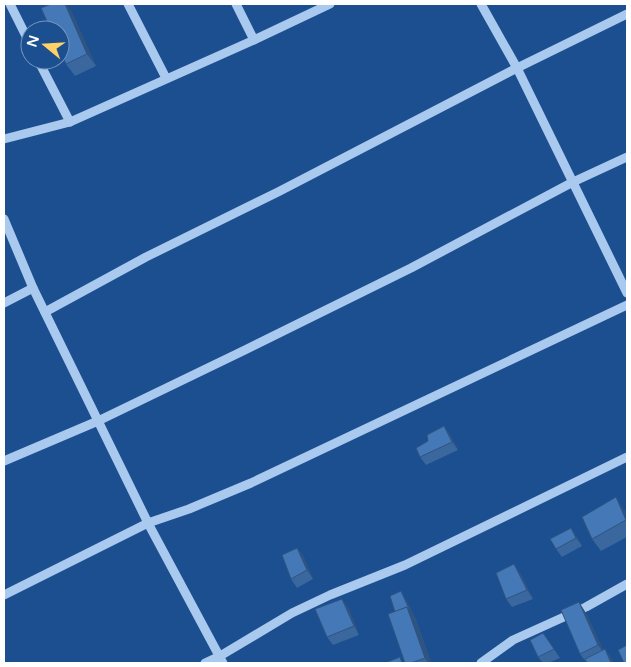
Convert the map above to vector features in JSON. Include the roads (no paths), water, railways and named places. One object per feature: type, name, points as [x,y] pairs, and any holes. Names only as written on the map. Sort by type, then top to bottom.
[{"type":"street","points":[[10,4],[20,24]]},
{"type":"street","points":[[128,4],[166,78]]},
{"type":"street","points":[[236,4],[254,40]]},
{"type":"street","points":[[4,139],[70,122],[330,4]]},
{"type":"street","points":[[481,4],[517,68],[627,293]]},
{"type":"street","points":[[45,312],[146,256],[278,192],[517,68],[627,14]]},
{"type":"street","points":[[43,70],[70,122]]},
{"type":"street","points":[[4,461],[98,421],[411,268],[573,182],[627,157]]},
{"type":"street","points":[[4,219],[33,288],[148,523],[221,660]]},
{"type":"street","points":[[4,303],[33,288]]},
{"type":"street","points":[[4,595],[148,523],[251,483],[627,305]]},
{"type":"street","points":[[205,663],[221,660],[292,613],[330,595],[405,565],[627,457]]},
{"type":"street","points":[[481,663],[513,640],[586,607],[627,584]]}]
